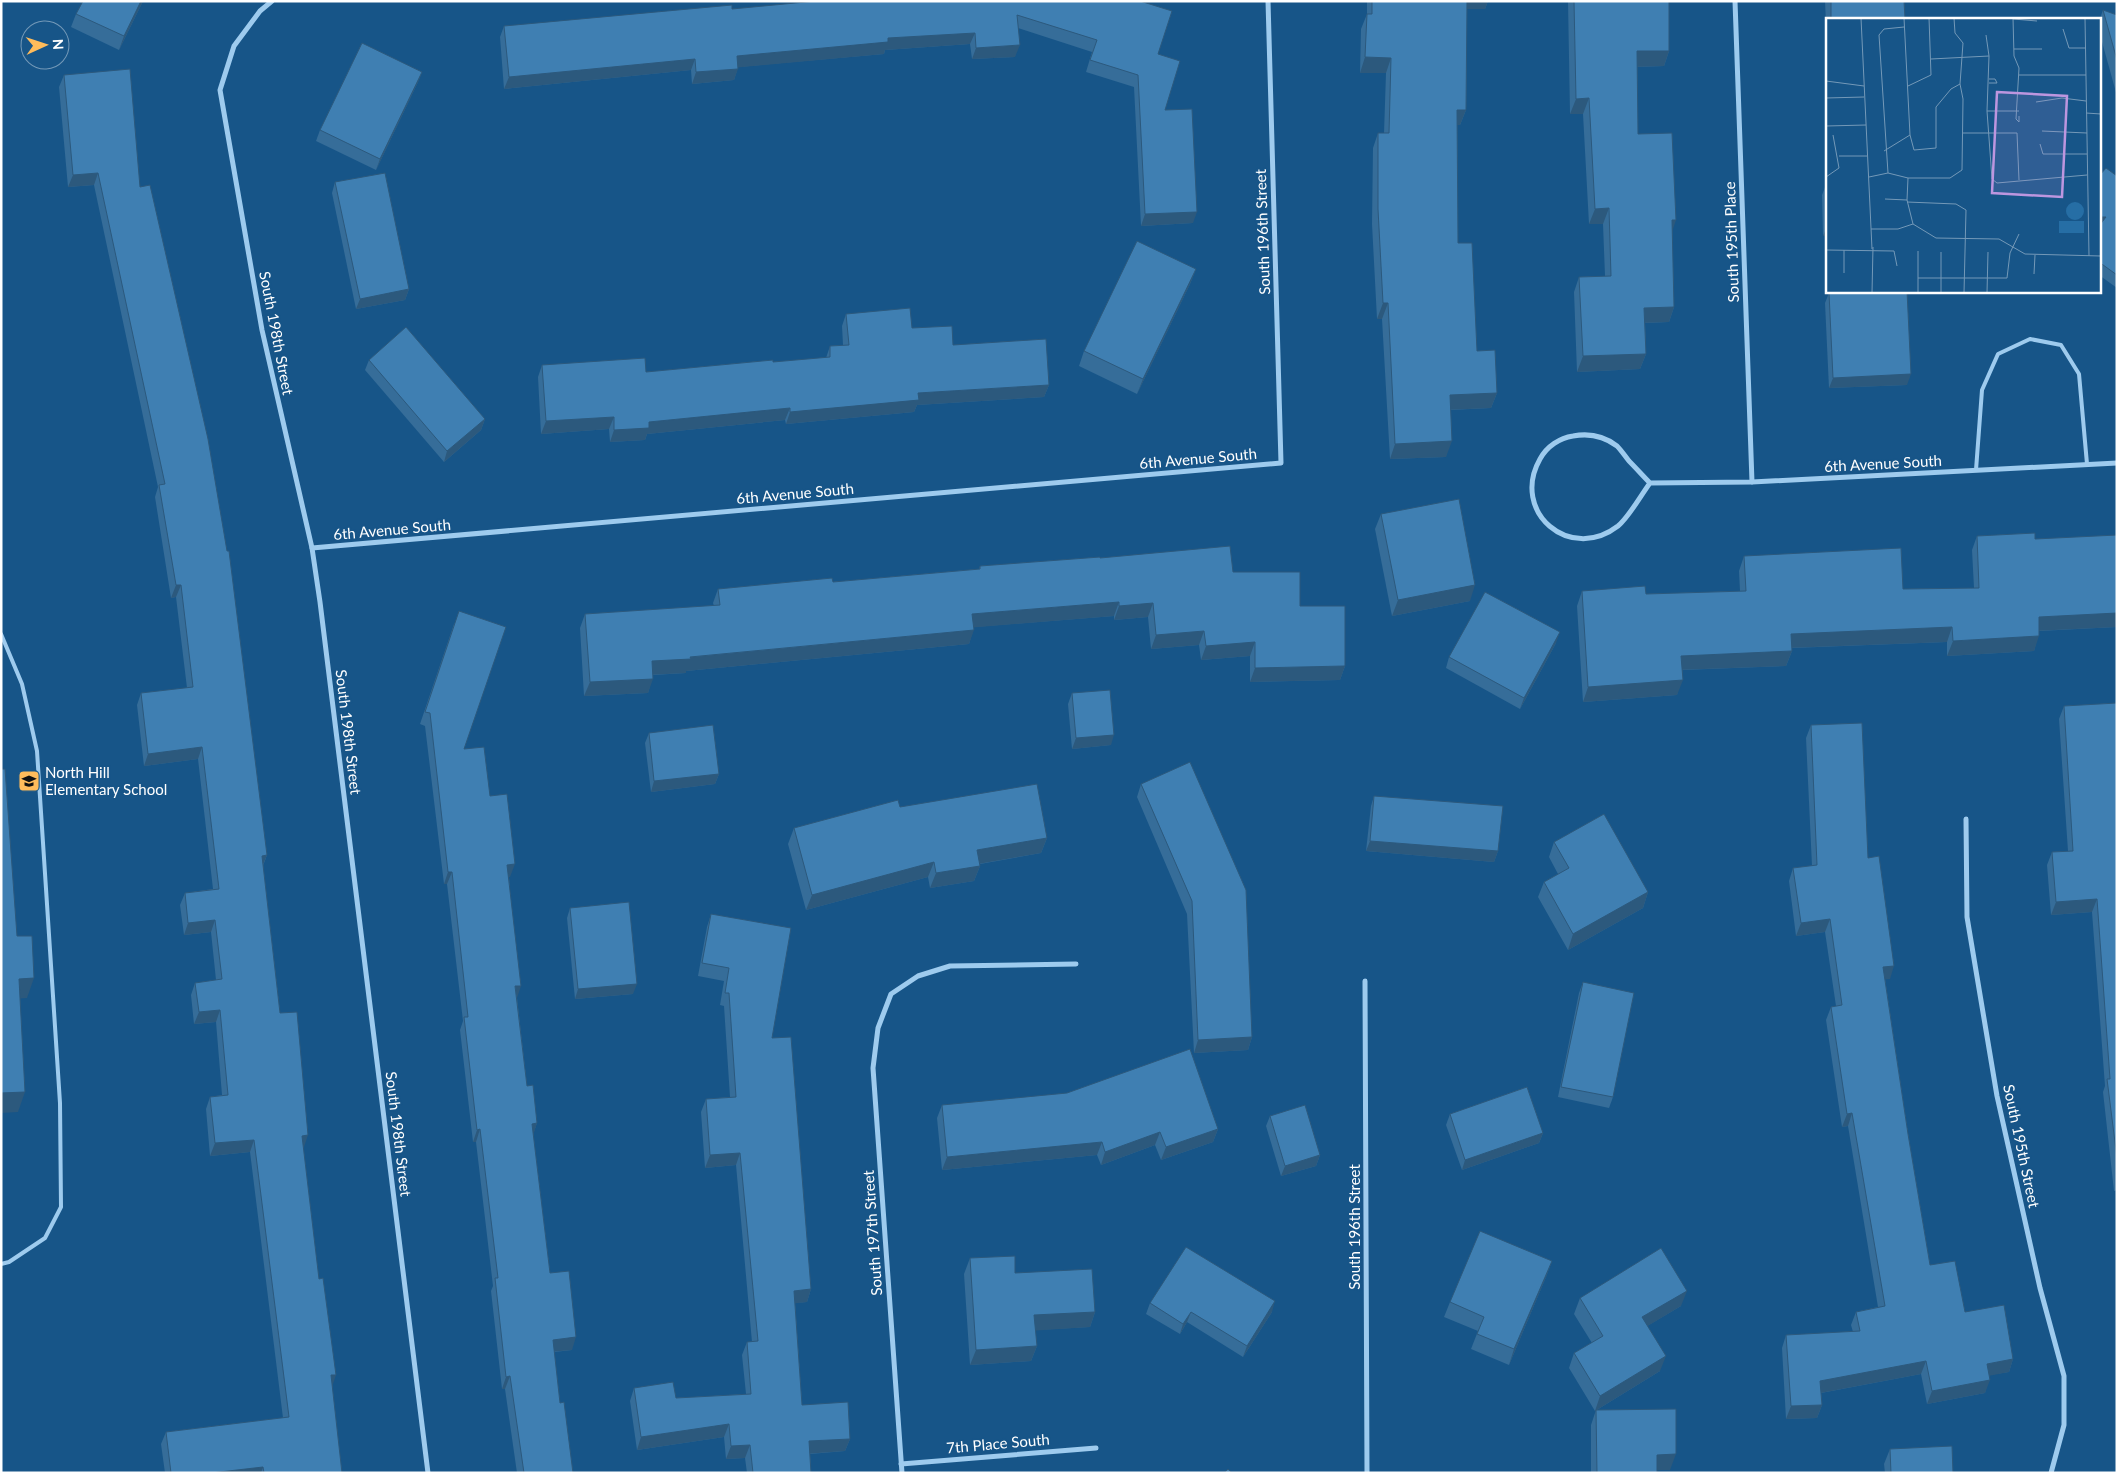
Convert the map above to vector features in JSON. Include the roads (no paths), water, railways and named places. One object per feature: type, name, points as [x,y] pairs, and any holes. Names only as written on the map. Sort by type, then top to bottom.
[{"type":"street","name":"South 198th Street","points":[[272,1],[260,11],[234,46],[220,90],[262,330],[312,548],[428,1473]]},
{"type":"street","name":"South 196th Street","points":[[1268,1],[1280,463]]},
{"type":"street","name":"South 195th Place","points":[[1735,1],[1752,482]]},
{"type":"street","points":[[1584,434],[1602,438],[1617,447],[1650,483],[1620,525],[1604,535],[1594,538],[1576,539],[1556,531],[1542,519],[1536,508],[1531,490],[1534,469],[1549,447],[1565,437],[1584,434]]},
{"type":"street","name":"6th Avenue South","points":[[312,548],[1280,463]]},
{"type":"street","name":"6th Avenue South","points":[[1650,483],[1752,482],[2117,463]]},
{"type":"street","name":"South 195th Street","points":[[1966,819],[1967,917],[1998,1096],[2040,1288],[2064,1376],[2064,1425],[2051,1473]]},
{"type":"street","name":"South 197th Street","points":[[902,1473],[873,1068],[878,1028],[891,994],[918,976],[950,966],[1076,964]]},
{"type":"street","name":"South 196th Street","points":[[1365,981],[1367,1473]]},
{"type":"street","name":"7th Place South","points":[[901,1464],[1096,1448]]},
{"type":"lane","points":[[1976,470],[1982,390],[1998,354],[2030,340],[2061,345],[2079,374],[2087,464]]},
{"type":"lane","points":[[1,634],[22,684],[37,751],[60,1103],[61,1207],[45,1238],[9,1262],[1,1264]]},
{"type":"place","name":"North Hill Elementary School","points":[[29,781]]}]
